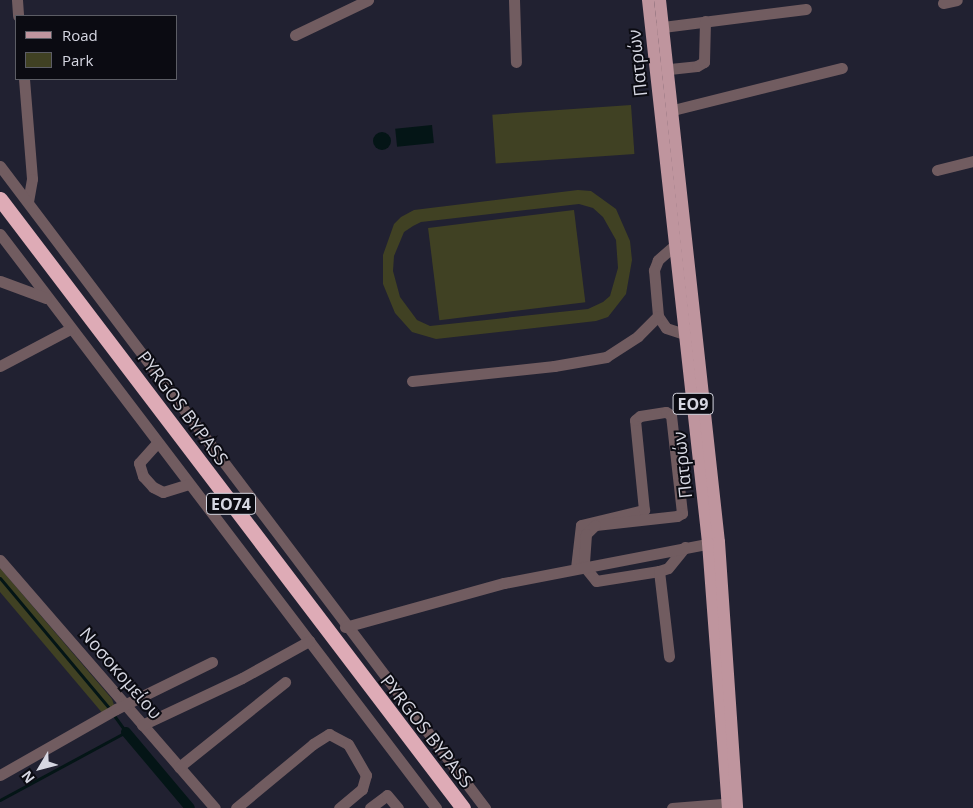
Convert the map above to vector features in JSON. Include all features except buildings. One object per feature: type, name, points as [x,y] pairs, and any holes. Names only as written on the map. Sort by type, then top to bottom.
[{"type":"highway","name":"PYRGOS BYPASS","points":[[0,199],[463,808]]},
{"type":"main road","name":"Πατρών","points":[[648,0],[657,28],[662,70],[675,245],[685,334],[697,393]]},
{"type":"main road","name":"Πατρών","points":[[657,28],[660,0]]},
{"type":"main road","name":"Πατρών","points":[[662,70],[673,110],[697,393],[714,542],[732,806]]},
{"type":"street","points":[[17,0],[18,15]]},
{"type":"street","points":[[295,35],[368,0]]},
{"type":"street","points":[[514,0],[516,62]]},
{"type":"street","points":[[943,3],[956,0]]},
{"type":"street","points":[[657,28],[806,8]]},
{"type":"street","points":[[662,70],[698,66],[704,62],[705,21]]},
{"type":"street","points":[[673,110],[842,68]]},
{"type":"street","points":[[24,80],[32,179],[28,202]]},
{"type":"street","points":[[936,170],[973,161]]},
{"type":"street","points":[[0,166],[345,627],[485,808]]},
{"type":"street","points":[[0,234],[46,298],[436,808]]},
{"type":"street","points":[[675,245],[658,260],[654,270],[658,316],[666,328],[685,334]]},
{"type":"street","points":[[0,281],[46,298]]},
{"type":"street","points":[[412,381],[606,357],[638,336],[658,316]]},
{"type":"street","points":[[0,366],[70,329]]},
{"type":"street","points":[[670,412],[682,513],[595,525],[586,534],[580,567],[581,525],[595,520],[644,511],[635,420],[640,416],[670,412]]},
{"type":"street","points":[[157,443],[139,464],[143,476],[153,487],[164,492],[189,484]]},
{"type":"street","points":[[345,627],[475,590],[580,567],[714,542]]},
{"type":"street","points":[[580,567],[596,581],[659,572],[670,566],[686,547]]},
{"type":"street","name":"Νοσοκομείου","points":[[0,560],[120,706],[142,725],[215,808]]},
{"type":"street","points":[[659,572],[668,656]]},
{"type":"street","points":[[142,725],[242,678],[309,641]]},
{"type":"street","points":[[0,774],[104,717],[120,706],[212,662]]},
{"type":"street","points":[[179,767],[286,682]]},
{"type":"street","points":[[236,808],[312,744],[329,734],[348,744],[366,775],[362,788],[339,808]]},
{"type":"street","points":[[370,808],[388,795],[398,808]]},
{"type":"street","points":[[672,808],[732,806]]},
{"type":"green space","points":[[631,105],[634,154],[496,164],[492,115]]},
{"type":"green space","points":[[578,190],[591,191],[616,209],[630,241],[632,260],[626,294],[608,317],[596,321],[436,339],[412,332],[395,313],[383,284],[383,255],[394,224],[401,217],[414,210]],"holes":[[[579,204],[593,208],[603,217],[616,240],[618,268],[610,296],[603,302],[588,309],[430,326],[417,320],[400,297],[393,271],[394,256],[404,232],[421,222]]]},
{"type":"green space","points":[[574,210],[585,302],[439,320],[428,228]]},
{"type":"green space","points":[[0,568],[112,699],[114,705],[104,715],[0,592]]},
{"type":"shaded area","points":[[432,125],[434,143],[397,147],[395,129]]},
{"type":"shaded area","points":[[382,132],[388,135],[391,141],[388,147],[382,150],[376,147],[373,141],[376,135]]},
{"type":"waterway","points":[[0,578],[110,709]]},
{"type":"waterway","points":[[0,800],[126,732],[113,714]]},
{"type":"waterway","points":[[126,732],[190,808]]}]
